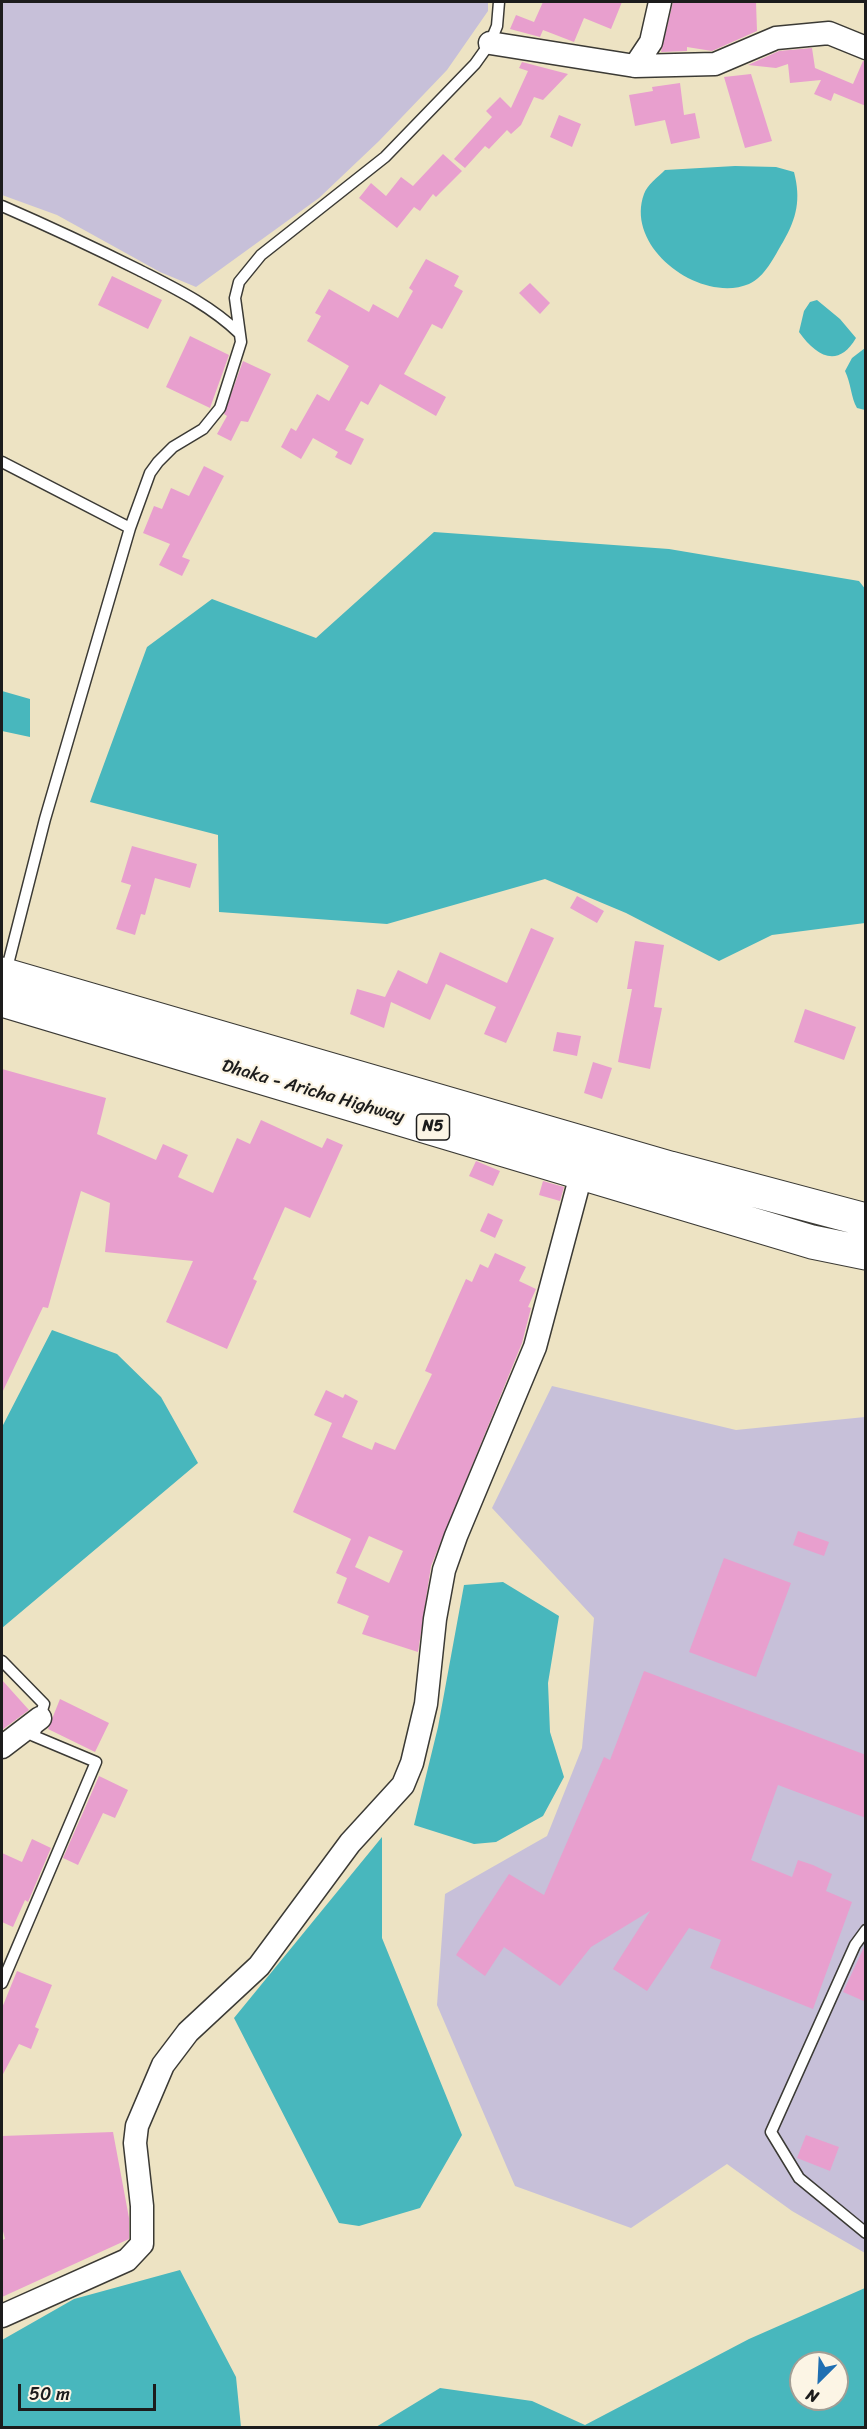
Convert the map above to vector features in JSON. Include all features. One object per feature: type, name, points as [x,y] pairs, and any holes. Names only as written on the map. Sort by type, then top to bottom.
[{"type":"highway","name":"Dhaka - Aricha Highway","points":[[3,983],[582,1171],[812,1242],[866,1253]]},
{"type":"highway","name":"N5","points":[[3,983],[866,1220]]},
{"type":"street","points":[[635,66],[651,42],[660,2]]},
{"type":"street","points":[[490,43],[635,66],[715,64],[776,39],[829,33],[866,48]]},
{"type":"street","points":[[2,2316],[127,2260],[137,2252],[142,2244],[143,2229],[135,2143],[137,2126],[163,2065],[188,2032],[259,1966],[350,1843],[403,1785],[412,1763],[426,1704],[435,1619],[444,1570],[456,1536],[536,1347],[582,1171]]},
{"type":"street","points":[[2,1747],[40,1718]]},
{"type":"lane","points":[[3,983],[45,819],[130,528],[150,474],[158,462],[173,447],[203,429],[220,408],[239,352],[240,333],[235,298],[239,282],[248,268],[309,214],[385,157],[475,64],[490,43],[497,26],[499,2]]},
{"type":"lane","points":[[2,206],[59,231],[183,292],[221,315],[240,333]]},
{"type":"lane","points":[[2,462],[130,528]]},
{"type":"lane","points":[[2,1661],[44,1704],[34,1736],[96,1762],[2,1983]]},
{"type":"lane","points":[[866,1930],[855,1945],[771,2132],[799,2178],[866,2233]]},
{"type":"shaded area","points":[[2,2],[488,2],[488,11],[447,70],[379,141],[319,198],[196,287],[160,272],[57,215],[2,195]]},
{"type":"shaded area","points":[[552,1386],[736,1430],[865,1417],[865,2253],[792,2211],[727,2164],[631,2228],[515,2186],[437,2005],[445,1894],[547,1836],[582,1748],[594,1618],[492,1508]]},
{"type":"water","points":[[735,166],[776,167],[794,172],[797,191],[796,208],[788,233],[773,260],[760,277],[749,284],[730,288],[710,286],[689,279],[671,267],[656,251],[645,234],[641,214],[644,194],[650,184],[665,170]]},
{"type":"water","points":[[817,300],[840,319],[856,338],[842,354],[827,356],[820,353],[799,332],[804,311],[810,302]]},
{"type":"water","points":[[865,348],[865,410],[857,408],[845,371],[852,358]]},
{"type":"water","points":[[434,532],[669,549],[859,581],[866,590],[865,923],[772,935],[719,961],[626,913],[545,879],[387,924],[219,912],[218,835],[90,802],[147,647],[212,599],[316,638]]},
{"type":"water","points":[[2,691],[30,699],[30,737],[2,731]]},
{"type":"water","points":[[52,1330],[117,1354],[161,1397],[198,1463],[2,1628],[2,1427]]},
{"type":"water","points":[[503,1582],[559,1616],[548,1683],[550,1732],[564,1777],[543,1816],[496,1842],[474,1844],[414,1825],[438,1727],[464,1585]]},
{"type":"water","points":[[382,1837],[382,1938],[462,2135],[420,2208],[359,2226],[339,2223],[234,2018]]},
{"type":"water","points":[[180,2270],[236,2377],[241,2427],[2,2427],[2,2340],[74,2299]]},
{"type":"water","points":[[865,2288],[865,2427],[376,2427],[440,2388],[532,2401],[585,2425],[749,2339]]},
{"type":"building","points":[[543,2],[622,2],[611,29],[584,18],[574,42],[543,30],[540,37],[510,29],[516,15],[534,22]]},
{"type":"building","points":[[673,2],[756,2],[757,31],[712,51],[687,47],[687,51],[661,52]]},
{"type":"building","points":[[812,48],[815,68],[853,84],[863,61],[866,61],[866,106],[834,93],[831,101],[814,94],[821,80],[790,83],[788,64],[776,68],[748,65],[779,51]]},
{"type":"building","points":[[522,62],[568,74],[543,100],[534,97],[521,125],[511,134],[507,130],[489,149],[485,146],[465,168],[454,159],[492,117],[486,111],[500,97],[511,108],[528,71],[519,68]]},
{"type":"building","points":[[751,74],[772,141],[745,148],[724,77]]},
{"type":"building","points":[[680,83],[684,115],[695,113],[700,138],[671,144],[665,120],[635,126],[629,95],[653,91],[652,87]]},
{"type":"building","points":[[559,115],[581,124],[572,147],[550,137]]},
{"type":"building","points":[[443,154],[462,171],[436,197],[433,194],[420,211],[414,207],[397,228],[359,198],[371,183],[386,196],[401,177],[413,186]]},
{"type":"building","points":[[426,259],[459,276],[454,286],[463,291],[442,329],[432,324],[404,374],[446,397],[436,416],[380,384],[368,405],[361,401],[345,430],[364,439],[351,465],[335,457],[338,452],[313,438],[301,459],[281,447],[291,428],[296,431],[317,394],[329,401],[349,366],[307,341],[321,316],[315,313],[329,289],[369,312],[373,304],[398,318],[413,291],[409,288]]},
{"type":"building","points":[[112,276],[162,300],[148,329],[98,305]]},
{"type":"building","points":[[530,283],[550,303],[540,314],[519,293]]},
{"type":"building","points":[[190,336],[229,355],[210,408],[166,387]]},
{"type":"building","points":[[243,361],[271,374],[248,422],[241,421],[231,441],[217,434],[227,416],[224,414]]},
{"type":"building","points":[[204,466],[224,476],[182,557],[190,560],[182,576],[159,565],[170,544],[143,533],[154,506],[162,509],[171,488],[189,496]]},
{"type":"building","points":[[132,846],[197,864],[190,888],[155,878],[145,915],[141,914],[135,935],[116,929],[131,885],[121,882]]},
{"type":"building","points":[[577,896],[604,911],[597,923],[570,908]]},
{"type":"building","points":[[531,928],[554,938],[506,1043],[484,1034],[496,1007],[446,984],[430,1020],[391,1002],[384,1028],[350,1014],[357,989],[385,997],[398,970],[427,984],[440,952],[507,983]]},
{"type":"building","points":[[635,941],[664,945],[654,1007],[662,1008],[650,1069],[618,1062],[632,989],[627,989]]},
{"type":"building","points":[[805,1009],[856,1027],[844,1060],[794,1042]]},
{"type":"building","points":[[557,1032],[581,1036],[577,1056],[553,1051]]},
{"type":"building","points":[[593,1062],[612,1068],[602,1099],[584,1093]]},
{"type":"building","points":[[2,1069],[106,1098],[97,1134],[156,1160],[163,1144],[188,1155],[178,1177],[213,1193],[237,1138],[250,1144],[261,1120],[322,1148],[327,1138],[343,1145],[310,1218],[285,1207],[253,1279],[257,1281],[227,1349],[166,1322],[193,1261],[105,1252],[110,1203],[81,1191],[48,1308],[43,1307],[2,1393]]},
{"type":"building","points":[[476,1161],[500,1171],[493,1186],[469,1176]]},
{"type":"building","points":[[543,1181],[564,1187],[560,1201],[539,1195]]},
{"type":"building","points":[[488,1213],[503,1220],[495,1238],[480,1231]]},
{"type":"building","points":[[495,1253],[526,1267],[519,1281],[536,1289],[528,1307],[531,1308],[522,1343],[431,1566],[418,1652],[362,1634],[369,1616],[337,1603],[347,1578],[336,1573],[351,1539],[293,1512],[332,1423],[314,1415],[326,1390],[343,1398],[345,1394],[358,1401],[342,1437],[372,1450],[375,1442],[395,1450],[432,1374],[425,1371],[466,1279],[472,1282],[480,1264],[488,1268]],"holes":[[[369,1536],[403,1551],[389,1583],[355,1567]]]},
{"type":"building","points":[[798,1531],[829,1542],[824,1556],[793,1545]]},
{"type":"building","points":[[724,1558],[791,1583],[756,1677],[689,1652]]},
{"type":"building","points":[[644,1671],[866,1755],[866,1818],[778,1785],[751,1860],[792,1877],[798,1860],[813,1865],[832,1874],[826,1891],[852,1902],[813,2009],[710,1968],[721,1940],[689,1928],[647,1991],[613,1969],[650,1911],[591,1947],[560,1986],[504,1947],[485,1976],[456,1955],[509,1874],[544,1895],[604,1757],[610,1760]]},
{"type":"building","points":[[2,1680],[29,1710],[2,1730]]},
{"type":"building","points":[[60,1699],[109,1723],[95,1752],[48,1729]]},
{"type":"building","points":[[99,1776],[128,1790],[115,1818],[103,1813],[78,1865],[63,1858]]},
{"type":"building","points":[[32,1839],[51,1848],[28,1902],[25,1900],[13,1927],[2,1922],[2,1853],[22,1862]]},
{"type":"building","points":[[866,1943],[866,2002],[843,1992]]},
{"type":"building","points":[[17,1971],[52,1985],[35,2027],[39,2029],[31,2049],[19,2044],[2,2076],[2,2008]]},
{"type":"building","points":[[113,2132],[129,2218],[129,2239],[2,2297],[2,2240],[5,2239],[2,2227],[2,2136]]},
{"type":"building","points":[[806,2135],[839,2147],[830,2171],[797,2158]]}]
